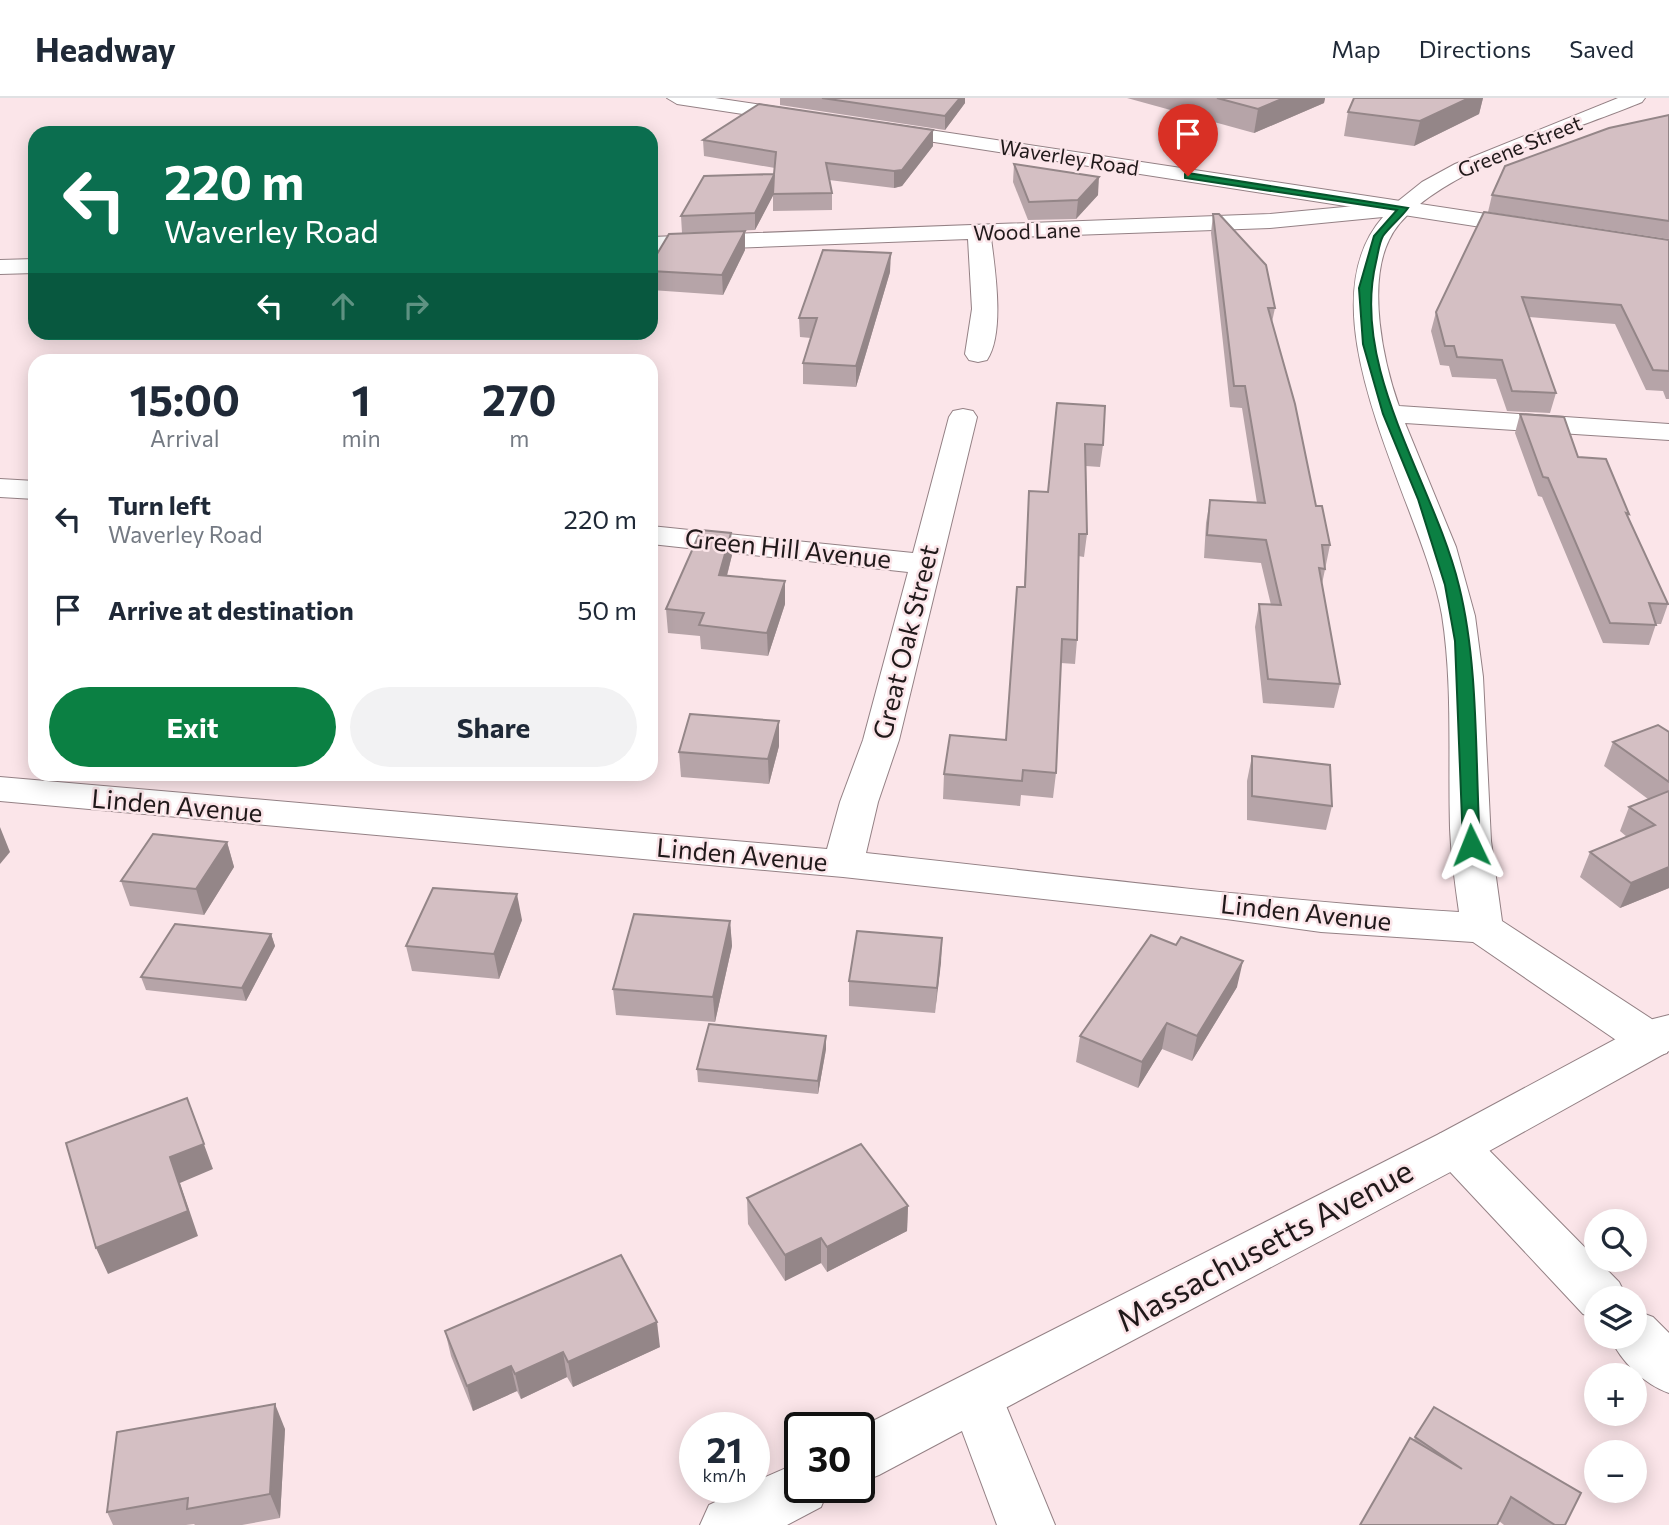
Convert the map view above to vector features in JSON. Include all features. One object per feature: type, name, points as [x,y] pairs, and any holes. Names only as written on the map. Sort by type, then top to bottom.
[{"type":"street","points":[[677,98],[708,100],[825,121]]},
{"type":"street","name":"Greene Street","points":[[1482,928],[1470,826],[1469,737],[1461,630],[1452,585],[1425,502],[1388,414],[1370,352],[1364,288],[1378,236],[1403,208],[1447,177],[1492,154],[1635,98]]},
{"type":"street","name":"Waverley Road","points":[[860,126],[1549,231]]},
{"type":"street","name":"Wood Lane","points":[[658,244],[979,234],[1270,221],[1403,208]]},
{"type":"street","points":[[978,354],[984,329],[985,279],[979,234]]},
{"type":"street","points":[[0,267],[28,266]]},
{"type":"street","points":[[1388,414],[1669,432]]},
{"type":"street","name":"Great Oak Street","points":[[843,864],[859,802],[881,740],[963,417]]},
{"type":"street","points":[[0,488],[28,490]]},
{"type":"street","name":"Green Hill Avenue","points":[[658,536],[925,564]]},
{"type":"street","name":"Linden Avenue","points":[[0,789],[843,864],[1236,906],[1321,918],[1482,928]]},
{"type":"street","points":[[1482,928],[1660,1036]]},
{"type":"street","name":"Massachusetts Avenue","points":[[875,1449],[1456,1147],[1660,1036]]},
{"type":"street","points":[[1456,1147],[1589,1286]]},
{"type":"street","points":[[1647,1346],[1669,1369]]},
{"type":"street","points":[[976,1396],[1026,1525]]},
{"type":"street","points":[[729,1525],[784,1497]]},
{"type":"building","points":[[822,98],[960,98],[945,116]]},
{"type":"building","points":[[1217,98],[1284,98],[1258,109]]},
{"type":"building","points":[[1354,98],[1469,98],[1420,121],[1348,112]]},
{"type":"building","points":[[759,104],[933,130],[902,170],[826,163],[832,193],[773,194],[774,175],[755,213],[681,216],[704,176],[774,174],[776,152],[703,140]]},
{"type":"building","points":[[1669,115],[1669,221],[1492,195],[1505,166],[1609,128]]},
{"type":"building","points":[[1014,164],[1099,177],[1078,200],[1029,202]]},
{"type":"building","points":[[1484,212],[1669,240],[1669,371],[1653,370],[1621,305],[1522,297],[1556,393],[1512,391],[1502,360],[1457,357],[1454,346],[1445,346],[1436,312]]},
{"type":"building","points":[[1213,214],[1219,214],[1266,265],[1275,308],[1268,308],[1295,404],[1316,506],[1322,506],[1330,545],[1322,545],[1325,569],[1319,568],[1340,684],[1268,679],[1259,604],[1281,605],[1266,540],[1207,535],[1210,500],[1265,503],[1245,386],[1234,386]]},
{"type":"building","points":[[745,231],[722,275],[658,271],[658,252],[669,234]]},
{"type":"building","points":[[823,250],[891,253],[856,366],[803,363],[817,318],[799,318]]},
{"type":"building","points":[[1057,403],[1105,406],[1103,445],[1085,444],[1087,534],[1079,534],[1077,640],[1062,639],[1056,773],[1023,770],[1022,781],[944,774],[950,735],[1006,740],[1017,587],[1025,587],[1029,491],[1048,492]]},
{"type":"building","points":[[1520,414],[1564,417],[1578,457],[1606,459],[1629,514],[1626,513],[1668,604],[1649,603],[1656,625],[1610,623],[1548,478],[1543,477]]},
{"type":"building","points":[[701,530],[731,533],[719,575],[785,581],[767,633],[699,625],[704,613],[666,609]]},
{"type":"building","points":[[690,714],[779,721],[768,759],[679,752]]},
{"type":"building","points":[[1658,725],[1669,732],[1669,782],[1613,742]]},
{"type":"building","points":[[1252,756],[1330,765],[1332,806],[1252,796]]},
{"type":"building","points":[[1669,791],[1669,867],[1631,883],[1590,852],[1655,825],[1629,807]]},
{"type":"building","points":[[153,834],[227,842],[196,889],[121,881]]},
{"type":"building","points":[[433,888],[517,894],[494,954],[406,946]]},
{"type":"building","points":[[634,914],[730,921],[713,997],[613,989]]},
{"type":"building","points":[[175,924],[271,934],[242,988],[141,977]]},
{"type":"building","points":[[857,931],[942,938],[937,988],[849,981]]},
{"type":"building","points":[[1151,935],[1176,945],[1181,937],[1243,961],[1197,1036],[1167,1023],[1142,1062],[1080,1036]]},
{"type":"building","points":[[709,1024],[826,1036],[818,1081],[697,1069]]},
{"type":"building","points":[[187,1098],[204,1144],[170,1157],[188,1211],[96,1248],[66,1143]]},
{"type":"building","points":[[861,1144],[908,1206],[827,1247],[821,1238],[785,1255],[747,1198]]},
{"type":"building","points":[[621,1255],[657,1322],[568,1362],[563,1352],[515,1374],[511,1366],[467,1386],[445,1331]]},
{"type":"building","points":[[275,1404],[270,1494],[187,1509],[188,1498],[107,1512],[117,1432]]},
{"type":"building","points":[[1434,1407],[1581,1493],[1565,1525],[1555,1525],[1511,1497],[1497,1525],[1360,1525],[1410,1438],[1462,1469],[1415,1437]]},
{"type":"route","points":[[1188,176],[1403,208],[1378,236],[1372,256],[1364,288],[1368,344],[1388,414],[1424,499],[1452,585],[1462,641],[1469,737],[1471,845]]}]
